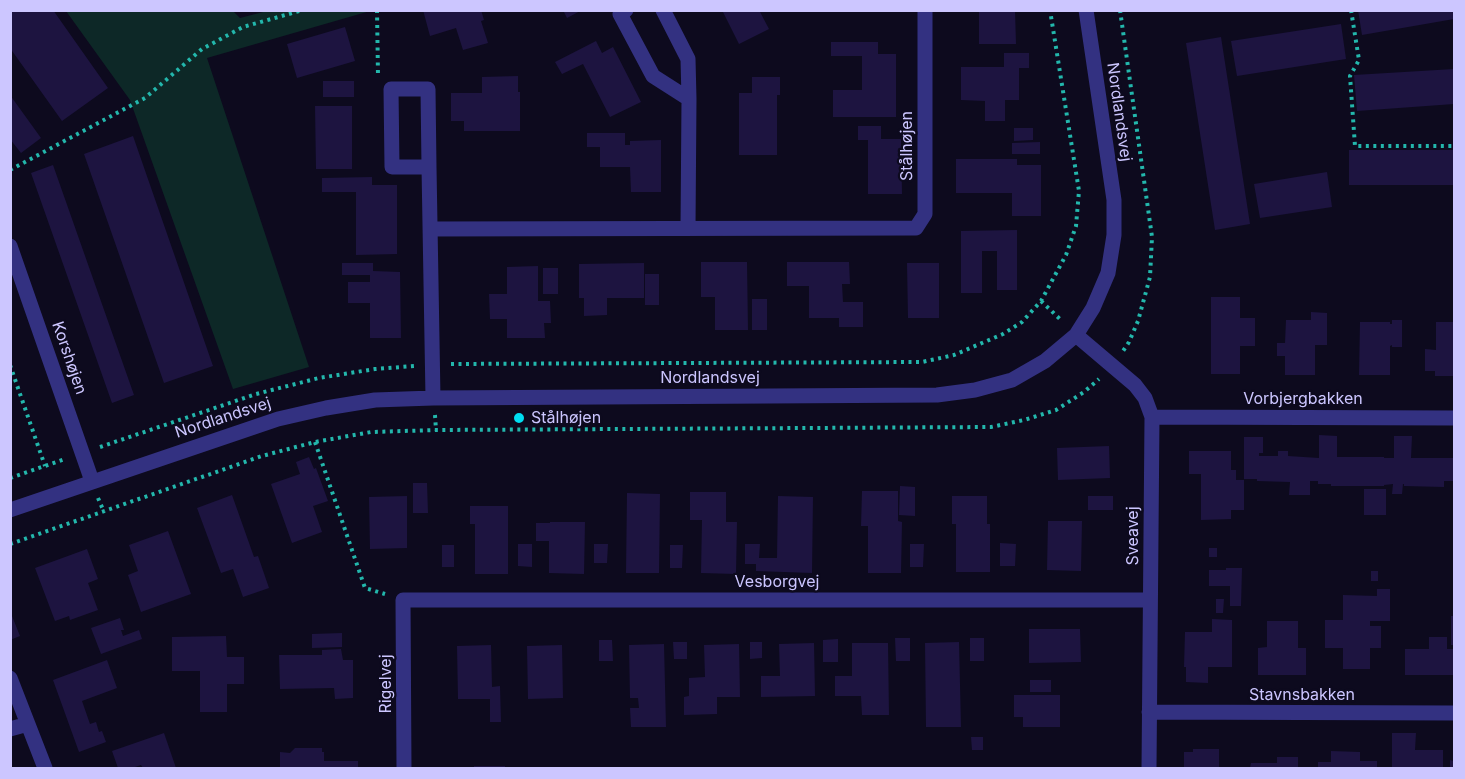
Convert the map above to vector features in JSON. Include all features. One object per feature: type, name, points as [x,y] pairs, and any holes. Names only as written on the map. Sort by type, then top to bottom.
[{"type":"street","points":[[626,10],[620,14],[653,76],[689,99]]},
{"type":"street","points":[[663,10],[688,59],[688,228]]},
{"type":"street","name":"Nordlandsvej","points":[[10,510],[278,418],[375,400],[938,395],[975,390],[1012,380],[1045,362],[1076,335],[1093,308],[1108,273],[1114,235],[1114,200],[1086,10]]},
{"type":"street","name":"Stålhøjen","points":[[430,229],[915,228],[924,214],[923,11]]},
{"type":"street","points":[[429,166],[392,167],[391,89],[428,89],[433,398]]},
{"type":"street","name":"Korshøjen","points":[[10,246],[92,481]]},
{"type":"street","name":"Sveavej","points":[[1076,335],[1135,385],[1145,398],[1152,417],[1149,768]]},
{"type":"street","name":"Vorbjergbakken","points":[[1152,417],[1455,418]]},
{"type":"street","name":"Vesborgvej","points":[[403,600],[1150,600]]},
{"type":"street","name":"Rigelvej","points":[[403,600],[404,768]]},
{"type":"street","points":[[10,678],[45,768]]},
{"type":"street","name":"Stavnsbakken","points":[[1149,712],[1455,713]]},
{"type":"street","points":[[10,729],[28,724]]},
{"type":"path","points":[[10,170],[145,98],[202,49],[243,27],[303,10]]},
{"type":"path","points":[[377,10],[378,90],[391,89]]},
{"type":"path","points":[[10,478],[256,394],[319,378],[375,369],[432,365],[922,362],[954,355],[1003,334],[1022,322],[1041,301],[1066,255],[1076,226],[1079,191],[1050,10]]},
{"type":"path","points":[[1351,10],[1359,60],[1350,76],[1355,146],[1455,146]]},
{"type":"path","points":[[1041,301],[1076,335]]},
{"type":"path","points":[[10,365],[45,466]]},
{"type":"path","points":[[315,442],[365,588],[403,600]]},
{"type":"green space","points":[[66,11],[233,11],[240,18],[267,11],[370,11],[207,58],[309,367],[233,389],[130,100]]},
{"type":"building","points":[[10,10],[53,10],[108,88],[62,121],[10,48]]},
{"type":"building","points":[[423,10],[481,10],[484,20],[481,21],[488,43],[463,50],[456,28],[430,36]]},
{"type":"building","points":[[563,10],[582,10],[567,18]]},
{"type":"building","points":[[722,10],[759,10],[769,29],[739,44]]},
{"type":"building","points":[[979,10],[1015,10],[1016,44],[979,44]]},
{"type":"building","points":[[1358,10],[1454,10],[1454,19],[1362,35]]},
{"type":"building","points":[[1341,24],[1346,59],[1237,76],[1231,41]]},
{"type":"building","points":[[345,27],[355,61],[297,78],[287,44]]},
{"type":"building","points":[[1221,37],[1250,224],[1215,230],[1186,43]]},
{"type":"building","points":[[596,41],[602,53],[613,47],[641,102],[610,117],[583,64],[562,74],[555,62]]},
{"type":"building","points":[[831,42],[878,42],[878,54],[896,54],[896,117],[833,117],[833,90],[862,90],[862,56],[831,56]]},
{"type":"building","points":[[1004,53],[1029,53],[1029,68],[1019,68],[1019,100],[1005,100],[1005,121],[985,121],[985,101],[961,100],[961,67],[1004,67]]},
{"type":"building","points":[[1454,69],[1454,104],[1357,111],[1354,75]]},
{"type":"building","points":[[518,76],[520,131],[464,131],[464,121],[451,121],[451,93],[482,93],[482,77]]},
{"type":"building","points":[[752,77],[780,77],[780,95],[777,95],[777,155],[739,155],[739,93],[752,93]]},
{"type":"building","points":[[323,81],[354,81],[354,97],[323,97]]},
{"type":"building","points":[[10,95],[41,138],[21,153],[10,139]]},
{"type":"building","points":[[315,106],[352,106],[352,169],[316,169]]},
{"type":"building","points":[[858,126],[881,126],[881,139],[901,139],[902,194],[868,194],[868,140],[858,140]]},
{"type":"building","points":[[1014,128],[1033,128],[1033,140],[1014,141]]},
{"type":"building","points":[[587,133],[625,133],[625,145],[630,145],[630,141],[661,140],[661,192],[631,192],[630,167],[600,167],[600,147],[587,147]]},
{"type":"building","points":[[133,136],[213,366],[164,383],[84,154]]},
{"type":"building","points":[[1040,142],[1040,154],[1012,154],[1012,143]]},
{"type":"building","points":[[1349,150],[1454,150],[1454,185],[1349,185]]},
{"type":"building","points":[[956,159],[1017,159],[1017,165],[1041,165],[1041,216],[1012,216],[1012,193],[956,193]]},
{"type":"building","points":[[53,165],[134,395],[112,403],[31,173]]},
{"type":"building","points":[[1327,172],[1332,207],[1260,218],[1254,184]]},
{"type":"building","points":[[372,177],[372,185],[397,185],[397,254],[356,255],[356,192],[322,192],[322,178]]},
{"type":"building","points":[[1017,230],[1017,290],[997,290],[997,251],[982,251],[982,293],[961,293],[961,231]]},
{"type":"building","points":[[701,262],[747,262],[748,330],[715,330],[715,297],[701,297]]},
{"type":"building","points":[[787,262],[849,262],[850,284],[842,284],[843,302],[863,302],[863,327],[839,327],[839,318],[809,318],[809,286],[787,286]]},
{"type":"building","points":[[342,263],[373,263],[373,271],[400,272],[401,338],[370,338],[370,303],[348,303],[348,282],[370,282],[370,275],[342,275]]},
{"type":"building","points":[[644,263],[644,298],[607,298],[607,315],[584,316],[584,298],[579,298],[579,264]]},
{"type":"building","points":[[907,263],[939,263],[939,318],[908,318]]},
{"type":"building","points":[[538,266],[538,301],[550,301],[551,323],[544,323],[545,338],[507,338],[507,319],[490,319],[489,294],[507,294],[507,267]]},
{"type":"building","points":[[543,268],[558,268],[558,294],[543,294]]},
{"type":"building","points":[[645,274],[659,274],[659,305],[645,305]]},
{"type":"building","points":[[1211,297],[1240,297],[1240,318],[1255,318],[1255,346],[1240,346],[1240,374],[1211,374]]},
{"type":"building","points":[[752,299],[767,299],[767,330],[752,330]]},
{"type":"building","points":[[1311,312],[1327,313],[1327,345],[1315,345],[1315,375],[1285,375],[1285,356],[1277,356],[1277,343],[1285,343],[1286,320],[1311,320]]},
{"type":"building","points":[[1392,320],[1402,320],[1402,347],[1390,346],[1390,375],[1359,375],[1360,322],[1390,322],[1392,324]]},
{"type":"building","points":[[1436,322],[1454,322],[1454,376],[1435,376],[1435,371],[1425,371],[1425,349],[1436,350]]},
{"type":"building","points":[[1319,435],[1337,436],[1337,457],[1384,458],[1394,458],[1394,436],[1412,436],[1411,458],[1454,458],[1454,481],[1444,481],[1444,487],[1404,486],[1403,484],[1402,494],[1392,494],[1393,484],[1331,486],[1331,484],[1318,484],[1318,481],[1310,481],[1310,495],[1289,495],[1290,482],[1244,479],[1244,437],[1263,437],[1263,453],[1259,453],[1259,456],[1278,456],[1278,451],[1288,451],[1288,456],[1319,458]]},
{"type":"building","points":[[1109,446],[1110,478],[1058,480],[1057,448]]},
{"type":"building","points":[[1189,451],[1231,451],[1231,470],[1236,470],[1236,480],[1244,480],[1244,510],[1231,510],[1231,519],[1201,520],[1201,474],[1189,474]]},
{"type":"building","points":[[309,457],[314,469],[316,468],[328,501],[313,506],[322,532],[292,543],[271,484],[300,474],[296,462]]},
{"type":"building","points":[[413,483],[427,483],[428,513],[413,513]]},
{"type":"building","points":[[900,486],[915,487],[915,516],[899,515]]},
{"type":"building","points":[[1364,489],[1386,489],[1386,515],[1364,515]]},
{"type":"building","points":[[862,491],[898,491],[898,521],[902,522],[901,573],[868,573],[868,526],[861,526]]},
{"type":"building","points":[[690,492],[726,492],[726,522],[737,522],[736,574],[701,573],[702,520],[690,520]]},
{"type":"building","points":[[627,493],[660,494],[659,573],[626,573]]},
{"type":"building","points":[[232,495],[254,557],[258,556],[269,588],[243,597],[233,569],[221,573],[197,508]]},
{"type":"building","points":[[407,496],[407,548],[370,549],[369,497]]},
{"type":"building","points":[[778,496],[813,497],[812,573],[756,571],[756,564],[745,564],[745,544],[760,544],[759,558],[777,558]]},
{"type":"building","points":[[952,496],[987,496],[987,524],[990,524],[990,572],[956,572],[956,524],[952,524]]},
{"type":"building","points":[[1088,496],[1113,496],[1113,510],[1088,510]]},
{"type":"building","points":[[470,506],[508,506],[508,574],[475,574],[475,524],[470,524]]},
{"type":"building","points":[[1048,521],[1082,521],[1081,571],[1047,570]]},
{"type":"building","points":[[585,522],[584,574],[549,573],[549,541],[536,541],[536,523]]},
{"type":"building","points":[[168,531],[191,594],[141,612],[128,575],[138,571],[129,545]]},
{"type":"building","points":[[1000,543],[1016,544],[1015,566],[1000,566]]},
{"type":"building","points":[[518,544],[532,544],[532,567],[518,566]]},
{"type":"building","points":[[594,544],[608,544],[607,563],[594,563]]},
{"type":"building","points":[[910,544],[924,544],[923,567],[910,567]]},
{"type":"building","points":[[442,545],[454,545],[454,567],[442,567]]},
{"type":"building","points":[[670,545],[683,545],[682,568],[670,568]]},
{"type":"building","points":[[1209,548],[1217,548],[1217,557],[1209,557]]},
{"type":"building","points":[[87,549],[98,579],[88,583],[98,610],[70,620],[69,616],[55,621],[35,568]]},
{"type":"building","points":[[1226,568],[1242,568],[1241,606],[1230,606],[1230,586],[1209,586],[1209,570],[1226,570]]},
{"type":"building","points":[[1371,571],[1378,571],[1378,581],[1371,581]]},
{"type":"building","points":[[1377,589],[1390,589],[1390,621],[1370,621],[1370,626],[1381,626],[1381,648],[1370,648],[1370,669],[1343,669],[1343,648],[1325,648],[1325,620],[1343,620],[1343,595],[1377,596]]},
{"type":"building","points":[[1216,599],[1224,599],[1223,613],[1216,613]]},
{"type":"building","points":[[10,611],[20,636],[10,640]]},
{"type":"building","points":[[1451,616],[1454,616],[1454,645],[1451,645]]},
{"type":"building","points":[[120,618],[124,630],[121,630],[123,636],[139,630],[142,639],[101,654],[91,628]]},
{"type":"building","points":[[1212,619],[1232,620],[1232,667],[1208,667],[1208,683],[1186,682],[1185,632],[1212,632]]},
{"type":"building","points":[[1267,621],[1298,621],[1298,648],[1306,648],[1306,675],[1258,675],[1258,648],[1267,647]]},
{"type":"building","points":[[1029,629],[1080,629],[1081,662],[1029,663]]},
{"type":"building","points":[[342,633],[342,647],[312,648],[312,634]]},
{"type":"building","points":[[226,636],[227,657],[244,657],[244,684],[227,684],[227,712],[200,712],[200,671],[172,671],[172,637]]},
{"type":"building","points":[[1429,637],[1447,637],[1447,649],[1454,649],[1454,675],[1405,675],[1405,649],[1429,649]]},
{"type":"building","points":[[895,638],[910,638],[910,661],[896,661]]},
{"type":"building","points":[[970,638],[984,638],[984,661],[970,661]]},
{"type":"building","points":[[838,639],[838,662],[823,662],[823,640]]},
{"type":"building","points":[[599,640],[612,640],[613,661],[599,661]]},
{"type":"building","points":[[673,642],[687,642],[687,659],[674,659]]},
{"type":"building","points":[[750,642],[762,642],[762,658],[750,659]]},
{"type":"building","points":[[959,642],[961,727],[926,727],[925,643]]},
{"type":"building","points":[[814,643],[815,696],[761,697],[761,676],[780,676],[779,644]]},
{"type":"building","points":[[852,643],[888,643],[889,715],[862,715],[861,696],[835,696],[835,676],[852,676]]},
{"type":"building","points":[[664,644],[666,727],[631,727],[630,708],[639,708],[638,698],[630,698],[629,645]]},
{"type":"building","points":[[739,644],[740,697],[717,697],[717,714],[684,715],[684,697],[689,696],[689,678],[705,677],[704,645]]},
{"type":"building","points":[[491,645],[492,687],[500,686],[501,722],[490,722],[490,699],[458,699],[457,646]]},
{"type":"building","points":[[562,645],[563,698],[528,699],[527,646]]},
{"type":"building","points":[[341,649],[343,660],[353,660],[353,698],[335,699],[334,688],[280,689],[279,655],[322,655],[322,650]]},
{"type":"building","points":[[107,660],[117,688],[82,701],[90,724],[96,722],[106,742],[79,752],[53,680]]},
{"type":"building","points":[[1030,680],[1051,680],[1051,692],[1030,692]]},
{"type":"building","points":[[1014,695],[1060,695],[1060,727],[1023,727],[1023,717],[1014,717]]},
{"type":"building","points":[[164,733],[176,768],[143,768],[141,765],[132,768],[118,768],[112,751]]},
{"type":"building","points":[[1392,733],[1416,733],[1415,750],[1443,750],[1443,768],[1392,768]]},
{"type":"building","points":[[971,737],[983,737],[983,750],[972,750]]},
{"type":"building","points":[[295,748],[322,748],[324,761],[358,761],[358,768],[280,768],[280,752],[290,753]]},
{"type":"building","points":[[1193,749],[1219,749],[1219,768],[1184,768],[1184,752],[1193,752]]},
{"type":"building","points":[[1331,751],[1360,752],[1360,761],[1377,761],[1377,768],[1318,768],[1318,762],[1331,762]]},
{"type":"building","points":[[1277,757],[1298,757],[1298,768],[1250,768],[1251,763],[1277,763]]},
{"type":"building","points":[[1450,760],[1454,761],[1454,768],[1450,768]]},
{"type":"building","points":[[474,766],[505,766],[505,768],[474,768]]},
{"type":"place","name":"Stålhøjen","points":[[519,418]]}]
